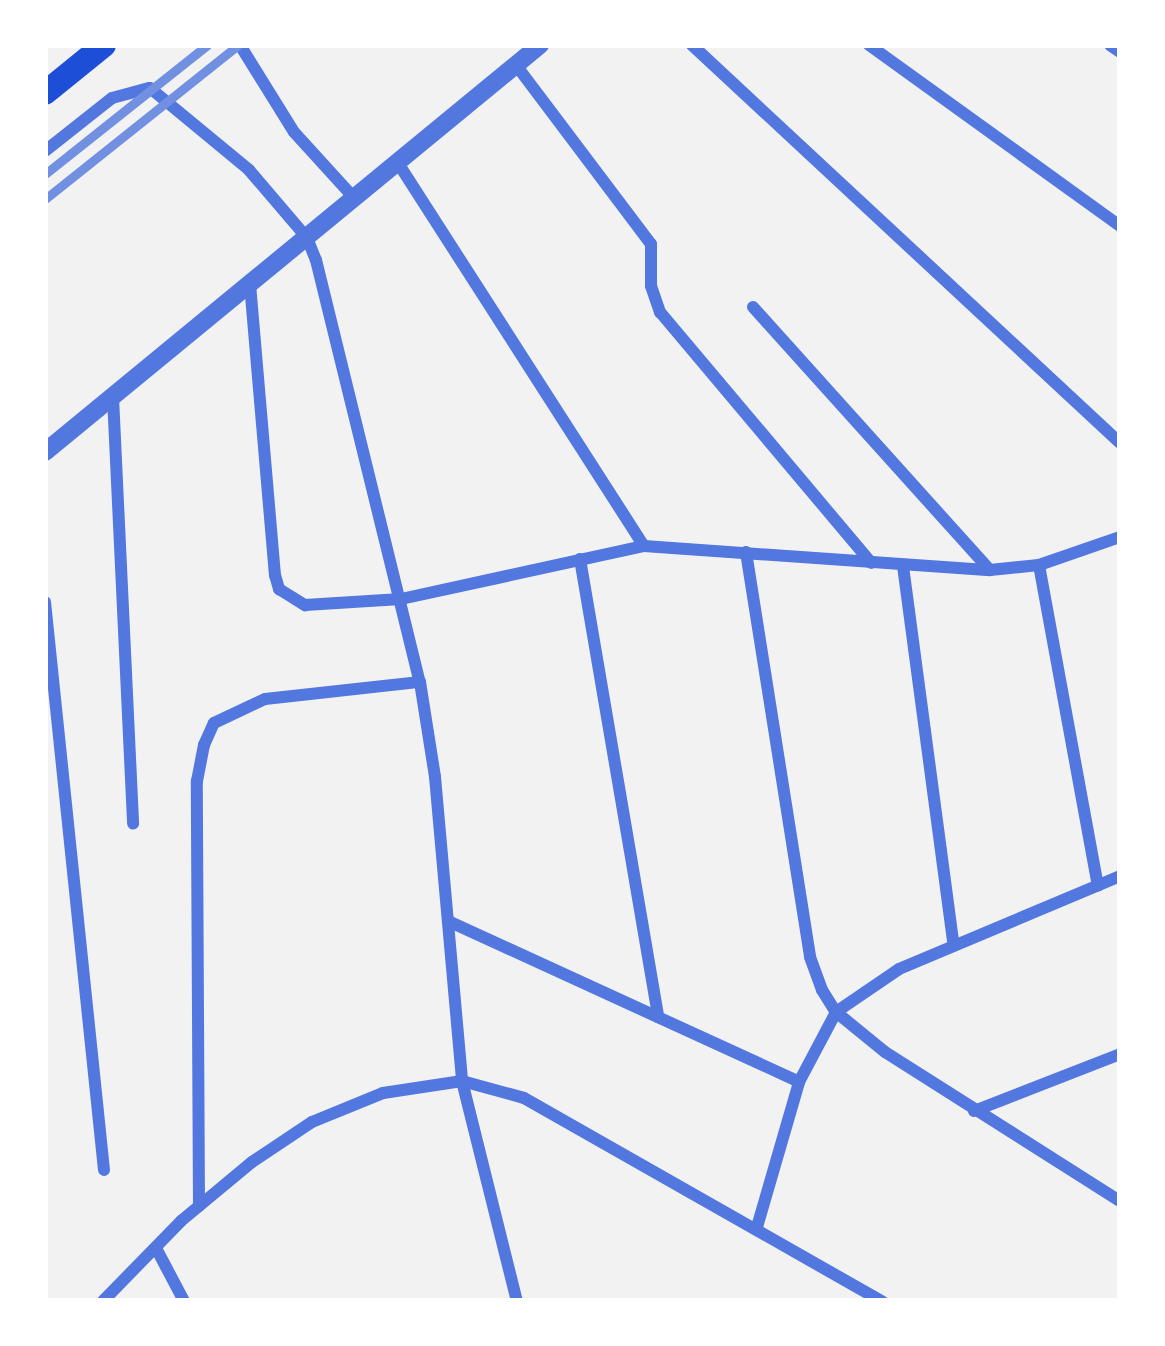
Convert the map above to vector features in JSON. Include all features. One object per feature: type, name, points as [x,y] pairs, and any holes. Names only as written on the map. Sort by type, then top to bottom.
[{"type":"highway","points":[[45,93],[104,45]]},
{"type":"street","points":[[240,45],[294,132],[356,199]]},
{"type":"street","points":[[45,452],[540,45]]},
{"type":"street","points":[[692,45],[1120,443]]},
{"type":"street","points":[[868,45],[1120,226]]},
{"type":"street","points":[[1110,45],[1120,52]]},
{"type":"street","points":[[516,65],[651,244],[651,286],[660,312],[871,563]]},
{"type":"street","points":[[45,151],[112,98],[150,88],[249,170],[307,238],[420,682],[462,1081],[512,1299]]},
{"type":"street","points":[[398,163],[644,546]]},
{"type":"street","points":[[250,284],[279,590],[305,604],[400,599],[644,546],[990,570],[1039,565],[1120,537]]},
{"type":"street","points":[[753,307],[990,570]]},
{"type":"street","points":[[113,397],[134,824]]},
{"type":"street","points":[[746,552],[810,957],[836,1012],[974,1112],[1120,1201]]},
{"type":"street","points":[[580,559],[658,1017]]},
{"type":"street","points":[[1039,565],[1098,886]]},
{"type":"street","points":[[903,566],[954,946]]},
{"type":"street","points":[[45,602],[104,1170]]},
{"type":"street","points":[[199,1206],[197,781],[204,745],[214,723],[265,699],[420,682]]},
{"type":"street","points":[[757,1227],[800,1082],[836,1012],[898,969],[1120,876]]},
{"type":"street","points":[[448,921],[800,1082]]},
{"type":"street","points":[[974,1112],[1120,1054]]},
{"type":"street","points":[[103,1301],[199,1206],[312,1122],[383,1094],[462,1081],[524,1098],[882,1301]]},
{"type":"street","points":[[156,1248],[184,1301]]},
{"type":"railway","points":[[45,174],[207,45]]},
{"type":"railway","points":[[45,199],[238,45]]}]
